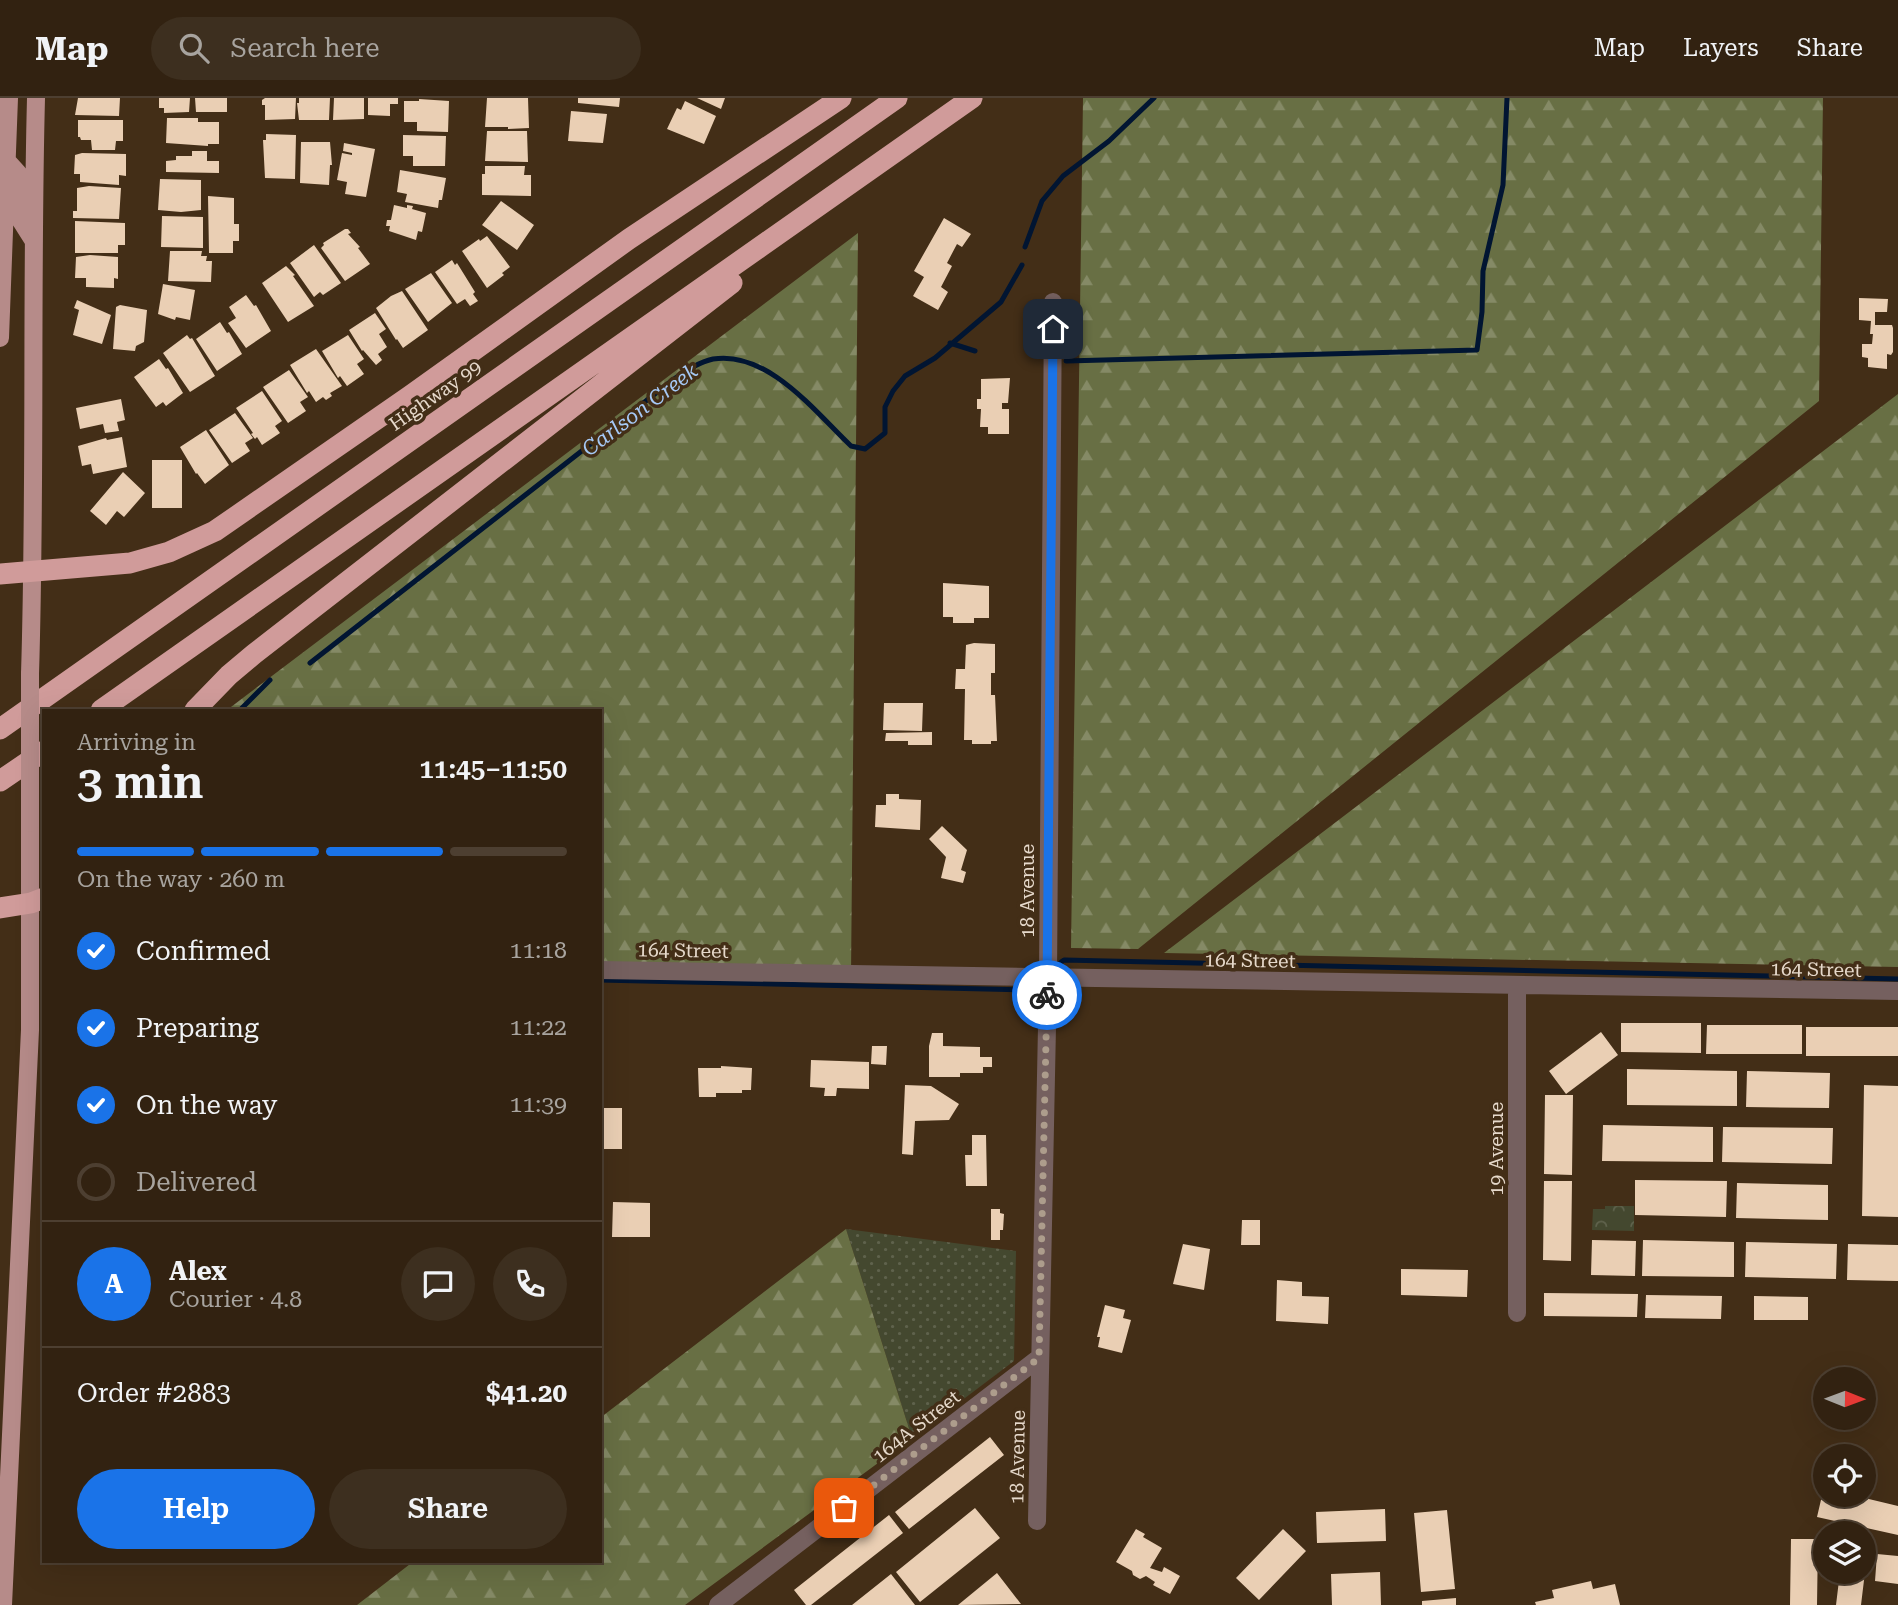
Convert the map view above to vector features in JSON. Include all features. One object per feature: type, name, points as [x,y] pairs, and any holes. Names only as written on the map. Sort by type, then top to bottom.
[{"type":"highway","points":[[0,574],[130,563],[169,552],[215,531],[629,239],[841,98]]},
{"type":"highway","name":"Highway 99","points":[[0,729],[897,98]]},
{"type":"highway","points":[[102,709],[972,98]]},
{"type":"highway","points":[[196,709],[254,654],[941,120]]},
{"type":"highway","points":[[0,781],[42,752]]},
{"type":"highway","points":[[0,908],[37,901]]},
{"type":"main road","points":[[0,338],[9,98]]},
{"type":"main road","points":[[2,1605],[37,901],[30,823],[36,98]]},
{"type":"main road","points":[[8,162],[18,173],[21,221],[33,240]]},
{"type":"main road","points":[[0,1528],[3,1562]]},
{"type":"street","name":"18 Avenue","points":[[1037,1521],[1048,977],[1053,302]]},
{"type":"street","name":"164 Street","points":[[602,970],[1898,991]]},
{"type":"street","name":"19 Avenue","points":[[1517,986],[1517,1313]]},
{"type":"street","name":"164A Street","points":[[718,1605],[1039,1358]]},
{"type":"green space","points":[[1083,98],[1823,98],[1819,401],[1138,949],[1071,948]]},
{"type":"green space","points":[[858,233],[851,975],[602,964],[602,709],[228,709]]},
{"type":"green space","points":[[1898,394],[1898,967],[1164,953]]},
{"type":"green space","points":[[1605,1206],[1634,1206],[1634,1231],[1592,1230],[1593,1209],[1605,1209]]},
{"type":"green space","points":[[846,1229],[1016,1251],[1014,1361],[912,1438]]},
{"type":"green space","points":[[846,1229],[912,1438],[685,1605],[357,1605],[411,1563],[602,1563],[602,1416]]},
{"type":"building","points":[[78,98],[120,98],[119,116],[75,115]]},
{"type":"building","points":[[159,98],[190,98],[189,112],[164,113],[164,108],[159,108]]},
{"type":"building","points":[[195,98],[227,98],[227,112],[196,112]]},
{"type":"building","points":[[296,98],[295,119],[265,120],[265,105],[262,105],[262,100]]},
{"type":"building","points":[[299,98],[330,98],[329,120],[299,120]]},
{"type":"building","points":[[334,98],[364,98],[364,119],[333,120]]},
{"type":"building","points":[[368,98],[398,98],[398,104],[390,104],[390,116],[368,115]]},
{"type":"building","points":[[487,98],[528,98],[529,128],[485,127]]},
{"type":"building","points":[[578,98],[620,98],[619,107],[578,103]]},
{"type":"building","points":[[697,98],[725,98],[721,109]]},
{"type":"building","points":[[404,101],[449,101],[448,132],[417,131],[417,122],[404,122]]},
{"type":"building","points":[[685,101],[716,116],[704,144],[667,129],[677,108],[681,110]]},
{"type":"building","points":[[571,111],[607,114],[603,143],[568,141]]},
{"type":"building","points":[[167,118],[198,118],[198,122],[219,122],[219,144],[208,146],[166,143]]},
{"type":"building","points":[[78,120],[123,120],[123,141],[116,141],[115,150],[92,150],[91,140],[81,140],[78,137]]},
{"type":"building","points":[[487,131],[527,131],[528,162],[485,161]]},
{"type":"building","points":[[266,134],[296,135],[295,179],[265,178],[263,140],[266,140]]},
{"type":"building","points":[[403,135],[446,136],[445,166],[413,166],[413,156],[403,156]]},
{"type":"building","points":[[301,142],[330,142],[332,165],[329,185],[300,183]]},
{"type":"building","points":[[344,143],[375,149],[366,197],[345,194],[347,182],[337,180],[342,153],[352,155],[343,151]]},
{"type":"building","points":[[192,151],[207,151],[207,161],[219,161],[219,173],[166,172],[166,161],[176,160],[176,156],[192,156]]},
{"type":"building","points":[[126,154],[126,176],[119,175],[119,185],[80,182],[80,174],[74,174],[75,155]]},
{"type":"building","points":[[485,166],[525,166],[524,175],[531,175],[531,196],[482,195],[482,174],[485,174]]},
{"type":"building","points":[[400,170],[446,178],[438,208],[405,202],[407,194],[397,192]]},
{"type":"building","points":[[160,179],[201,180],[201,210],[158,210]]},
{"type":"building","points":[[77,188],[121,188],[119,219],[73,218],[73,211],[77,211]]},
{"type":"building","points":[[208,196],[234,198],[234,224],[239,224],[239,241],[233,241],[233,253],[209,253]]},
{"type":"building","points":[[501,201],[534,225],[517,250],[482,225]]},
{"type":"building","points":[[394,205],[407,208],[407,205],[413,206],[412,209],[426,213],[422,232],[418,231],[416,240],[389,231],[387,220],[391,220]]},
{"type":"building","points":[[162,216],[203,217],[203,248],[161,247]]},
{"type":"building","points":[[944,218],[971,234],[962,247],[957,244],[947,263],[952,266],[941,287],[948,292],[938,310],[913,296],[924,277],[914,271]]},
{"type":"building","points":[[75,221],[125,223],[125,245],[118,245],[118,253],[75,253]]},
{"type":"building","points":[[345,229],[351,233],[348,234],[370,264],[345,281],[321,248],[323,243]]},
{"type":"building","points":[[487,236],[510,267],[487,288],[462,251]]},
{"type":"building","points":[[314,245],[341,283],[323,295],[320,292],[314,297],[290,263]]},
{"type":"building","points":[[170,251],[202,251],[201,256],[207,256],[206,261],[212,261],[211,282],[168,281]]},
{"type":"building","points":[[76,257],[118,257],[118,279],[114,278],[114,288],[86,287],[86,278],[75,278]]},
{"type":"building","points":[[452,260],[455,265],[457,263],[475,292],[473,294],[478,301],[470,306],[465,299],[457,304],[435,272]]},
{"type":"building","points":[[286,266],[295,275],[293,276],[314,306],[288,322],[262,283]]},
{"type":"building","points":[[431,273],[452,303],[428,322],[405,289]]},
{"type":"building","points":[[163,284],[195,290],[190,320],[176,317],[175,320],[158,314]]},
{"type":"building","points":[[402,291],[428,330],[403,348],[376,308]]},
{"type":"building","points":[[246,295],[254,306],[256,305],[271,331],[246,348],[228,323],[236,318],[229,307]]},
{"type":"building","points":[[1859,298],[1888,299],[1887,312],[1875,312],[1875,325],[1892,325],[1893,328],[1893,352],[1891,355],[1887,354],[1887,369],[1868,367],[1868,358],[1862,357],[1862,344],[1872,344],[1873,334],[1870,334],[1871,321],[1859,320]]},
{"type":"building","points":[[77,300],[111,315],[102,344],[73,335],[79,310],[74,308]]},
{"type":"building","points":[[120,305],[147,310],[144,342],[136,346],[135,351],[113,349],[116,307]]},
{"type":"building","points":[[375,313],[386,329],[379,334],[387,347],[378,354],[382,360],[376,365],[362,351],[349,330]]},
{"type":"building","points":[[220,322],[242,354],[217,371],[196,339]]},
{"type":"building","points":[[187,335],[192,338],[215,376],[190,392],[163,353]]},
{"type":"building","points":[[348,335],[364,359],[357,364],[364,374],[347,386],[340,376],[338,378],[322,351]]},
{"type":"building","points":[[316,349],[342,386],[330,393],[332,396],[326,400],[323,397],[316,402],[309,391],[307,393],[290,365]]},
{"type":"building","points":[[159,359],[166,369],[168,368],[183,393],[166,406],[163,402],[156,407],[134,377]]},
{"type":"building","points":[[289,370],[308,397],[300,402],[306,411],[288,423],[263,387]]},
{"type":"building","points":[[1010,378],[1008,403],[1002,403],[1002,409],[1009,409],[1009,434],[988,434],[988,427],[980,427],[981,409],[977,409],[977,399],[981,399],[981,379]]},
{"type":"building","points":[[262,391],[282,421],[275,426],[280,433],[262,445],[257,437],[255,439],[251,434],[253,433],[236,408]]},
{"type":"building","points":[[121,399],[125,420],[117,422],[119,431],[105,433],[103,424],[80,429],[76,408]]},
{"type":"building","points":[[235,413],[253,438],[245,443],[250,451],[232,463],[209,430]]},
{"type":"building","points":[[206,430],[229,465],[205,484],[180,447]]},
{"type":"building","points":[[122,437],[127,467],[93,474],[91,464],[82,466],[78,446],[106,438]]},
{"type":"building","points":[[152,460],[182,460],[182,508],[152,508]]},
{"type":"building","points":[[123,472],[145,493],[124,517],[117,511],[106,525],[90,511]]},
{"type":"building","points":[[943,583],[989,586],[989,618],[974,618],[974,623],[953,623],[953,617],[943,617]]},
{"type":"building","points":[[995,644],[995,673],[991,673],[991,695],[995,695],[997,741],[991,741],[991,744],[972,744],[972,740],[964,740],[965,689],[955,689],[956,669],[965,669],[966,645]]},
{"type":"building","points":[[884,703],[923,703],[922,731],[883,730]]},
{"type":"building","points":[[932,732],[932,745],[885,741],[886,733]]},
{"type":"building","points":[[886,794],[899,794],[899,799],[921,800],[920,830],[875,827],[876,805],[886,805]]},
{"type":"building","points":[[942,826],[967,850],[961,870],[966,872],[963,883],[941,878],[946,857],[929,839]]},
{"type":"building","points":[[1621,1023],[1701,1023],[1701,1053],[1621,1052]]},
{"type":"building","points":[[1707,1025],[1802,1025],[1802,1054],[1706,1054]]},
{"type":"building","points":[[1806,1027],[1898,1027],[1898,1056],[1806,1056]]},
{"type":"building","points":[[1601,1032],[1618,1055],[1566,1094],[1549,1071]]},
{"type":"building","points":[[932,1033],[943,1033],[943,1046],[980,1047],[980,1057],[992,1057],[992,1067],[983,1067],[983,1073],[960,1073],[960,1077],[929,1077],[929,1046]]},
{"type":"building","points":[[872,1046],[887,1046],[886,1065],[871,1064]]},
{"type":"building","points":[[811,1060],[869,1062],[869,1089],[837,1088],[836,1096],[824,1096],[825,1088],[810,1087]]},
{"type":"building","points":[[698,1068],[752,1068],[751,1090],[742,1090],[742,1093],[716,1093],[716,1097],[699,1097]]},
{"type":"building","points":[[1627,1069],[1737,1071],[1737,1106],[1627,1105]]},
{"type":"building","points":[[1747,1071],[1830,1073],[1829,1108],[1746,1107]]},
{"type":"building","points":[[905,1085],[931,1086],[959,1104],[949,1120],[915,1121],[913,1155],[902,1154]]},
{"type":"building","points":[[1864,1085],[1898,1086],[1898,1217],[1862,1216]]},
{"type":"building","points":[[1545,1095],[1573,1095],[1572,1175],[1544,1174]]},
{"type":"building","points":[[602,1108],[622,1108],[622,1149],[602,1149]]},
{"type":"building","points":[[1603,1125],[1713,1127],[1713,1162],[1602,1161]]},
{"type":"building","points":[[1723,1127],[1833,1128],[1832,1164],[1722,1162]]},
{"type":"building","points":[[972,1135],[986,1135],[987,1186],[966,1186],[965,1155],[972,1155]]},
{"type":"building","points":[[1635,1180],[1727,1181],[1726,1217],[1635,1215]]},
{"type":"building","points":[[1544,1181],[1572,1181],[1571,1261],[1543,1260]]},
{"type":"building","points":[[1737,1183],[1828,1185],[1828,1220],[1736,1218]]},
{"type":"building","points":[[613,1202],[650,1203],[650,1237],[612,1237]]},
{"type":"building","points":[[991,1209],[1000,1209],[1000,1213],[1004,1214],[1000,1240],[991,1240]]},
{"type":"building","points":[[1242,1220],[1260,1220],[1260,1245],[1241,1245]]},
{"type":"building","points":[[1592,1240],[1636,1241],[1635,1276],[1591,1275]]},
{"type":"building","points":[[1643,1240],[1734,1242],[1734,1277],[1642,1276]]},
{"type":"building","points":[[1746,1242],[1837,1244],[1836,1279],[1745,1277]]},
{"type":"building","points":[[1183,1244],[1210,1249],[1204,1290],[1173,1284]]},
{"type":"building","points":[[1848,1244],[1898,1245],[1898,1281],[1847,1280]]},
{"type":"building","points":[[1401,1269],[1468,1270],[1467,1297],[1401,1295]]},
{"type":"building","points":[[1277,1280],[1302,1282],[1302,1296],[1329,1297],[1328,1324],[1276,1321]]},
{"type":"building","points":[[1544,1293],[1638,1294],[1637,1317],[1544,1316]]},
{"type":"building","points":[[1646,1295],[1722,1296],[1721,1319],[1645,1318]]},
{"type":"building","points":[[1754,1296],[1808,1297],[1808,1320],[1754,1320]]},
{"type":"building","points":[[1105,1305],[1125,1310],[1123,1318],[1131,1320],[1122,1353],[1098,1347],[1100,1337],[1097,1337]]},
{"type":"building","points":[[990,1437],[1004,1455],[909,1529],[895,1512]]},
{"type":"building","points":[[1876,1501],[1898,1506],[1898,1535],[1876,1530],[1876,1521],[1835,1521],[1817,1517],[1819,1507],[1876,1507]]},
{"type":"building","points":[[975,1508],[1000,1538],[920,1602],[896,1572]]},
{"type":"building","points":[[1385,1509],[1386,1541],[1317,1543],[1316,1512]]},
{"type":"building","points":[[1447,1510],[1455,1589],[1421,1592],[1414,1513]]},
{"type":"building","points":[[889,1515],[903,1533],[811,1605],[806,1605],[794,1590]]},
{"type":"building","points":[[1136,1529],[1145,1534],[1143,1537],[1162,1548],[1150,1568],[1162,1572],[1164,1567],[1180,1576],[1170,1594],[1153,1585],[1155,1582],[1146,1576],[1140,1579],[1116,1562]]},
{"type":"building","points":[[1283,1529],[1306,1551],[1259,1600],[1236,1578]]},
{"type":"building","points":[[1791,1539],[1813,1539],[1813,1584],[1817,1584],[1817,1605],[1790,1605]]},
{"type":"building","points":[[1877,1554],[1898,1556],[1898,1584],[1876,1581]]},
{"type":"building","points":[[1380,1572],[1381,1605],[1332,1605],[1331,1574]]},
{"type":"building","points":[[997,1573],[1021,1604],[958,1605]]},
{"type":"building","points":[[891,1574],[915,1605],[852,1605]]},
{"type":"building","points":[[1591,1581],[1593,1589],[1615,1584],[1620,1605],[1536,1605],[1535,1602],[1554,1598],[1552,1590]]},
{"type":"building","points":[[1839,1584],[1864,1584],[1861,1605],[1836,1605]]},
{"type":"building","points":[[1456,1598],[1456,1605],[1422,1605],[1422,1601]]},
{"type":"waterway","points":[[1025,247],[1042,201],[1063,176],[1109,141],[1154,98]]},
{"type":"waterway","points":[[1066,361],[1477,350],[1482,312],[1483,271],[1503,185],[1507,98]]},
{"type":"waterway","name":"Carlson Creek","points":[[310,663],[674,379],[703,362],[733,359],[753,364],[772,374],[790,387],[851,446],[865,449],[885,433],[885,407],[905,376],[935,358],[1001,302],[1022,265]]},
{"type":"waterway","points":[[950,343],[975,351]]},
{"type":"waterway","points":[[241,709],[270,680]]},
{"type":"waterway","points":[[1061,962],[1898,979]]},
{"type":"waterway","points":[[602,980],[1025,990],[1034,982]]},
{"type":"way so far","points":[[844,1508],[1039,1358],[1047,995]]},
{"type":"route","points":[[1047,995],[1053,329]]}]
